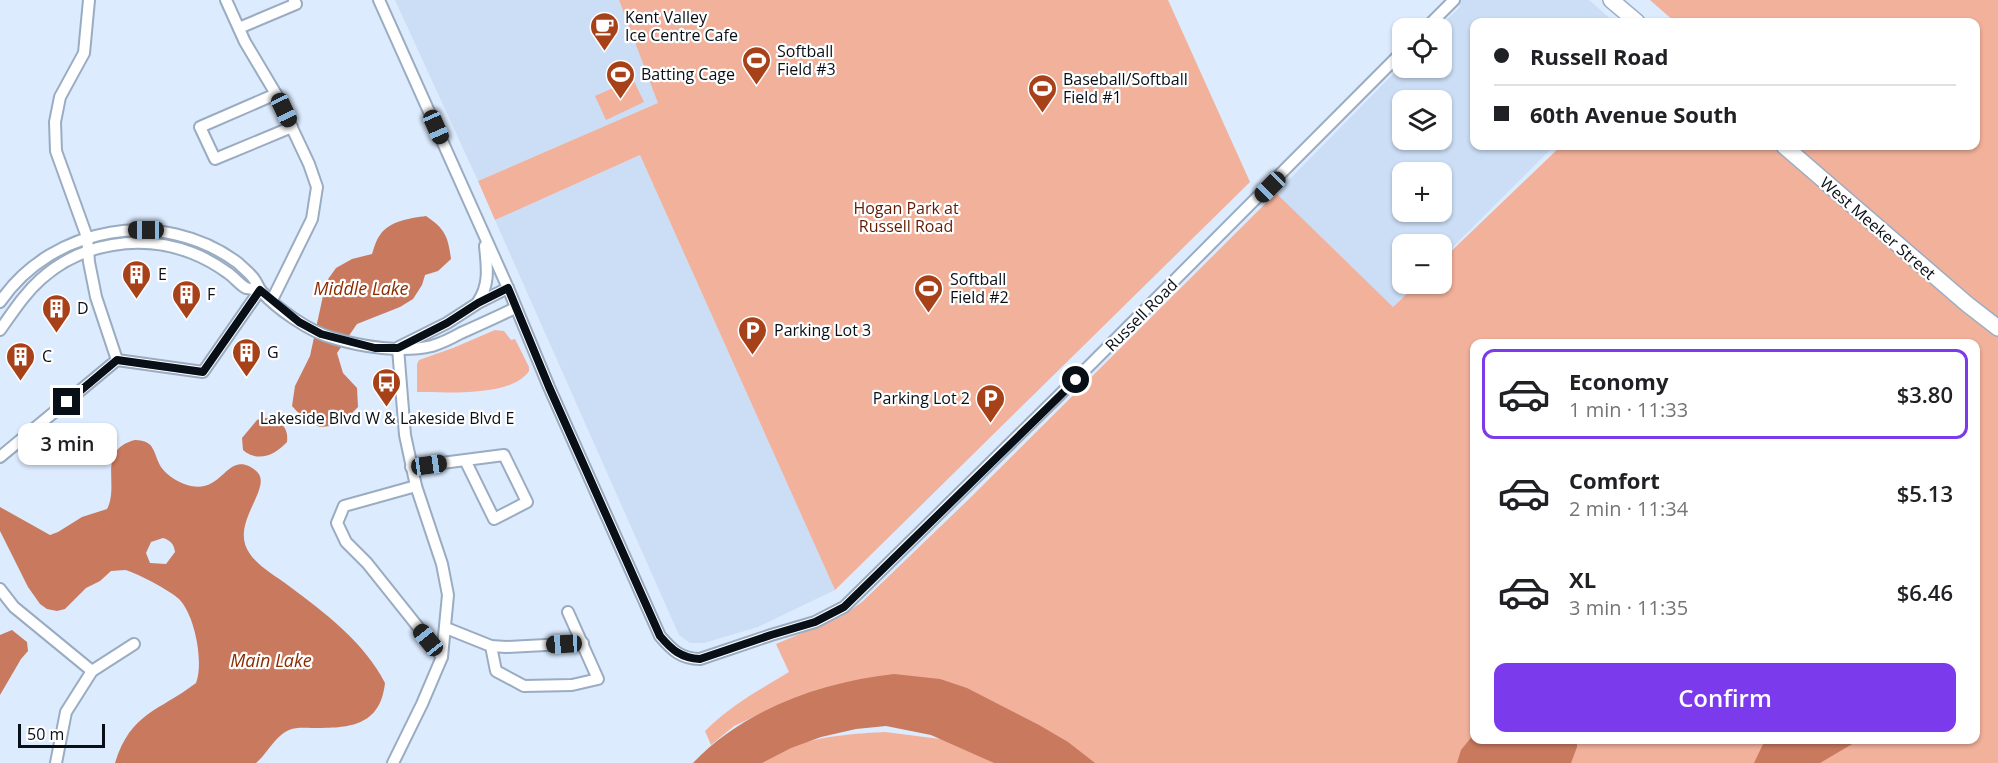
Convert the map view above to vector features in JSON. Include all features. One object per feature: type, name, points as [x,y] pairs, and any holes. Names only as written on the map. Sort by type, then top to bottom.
[{"type":"main road","points":[[1611,0],[1632,18]]},
{"type":"main road","name":"West Meeker Street","points":[[1786,150],[1998,328]]},
{"type":"main road","name":"West Meeker Street","points":[[1967,304],[1998,335]]},
{"type":"street","points":[[90,0],[84,53],[60,97],[55,122],[56,151],[87,237],[96,297],[117,360]]},
{"type":"street","points":[[226,0],[245,42],[276,94],[309,164],[317,187],[312,219],[272,300]]},
{"type":"street","points":[[239,28],[296,4],[294,0]]},
{"type":"street","points":[[0,302],[16,282],[56,250],[87,237],[107,232],[136,230],[166,232],[185,237],[222,253],[253,277],[260,290],[299,322],[330,338],[375,348],[423,347],[438,344],[515,308],[379,0]]},
{"type":"street","points":[[1436,18],[1454,0]]},
{"type":"street","name":"Russell Road","points":[[515,308],[660,636],[677,654],[700,659],[815,622],[844,607],[1092,363],[1392,62]]},
{"type":"street","points":[[276,94],[200,127],[215,159],[292,127]]},
{"type":"street","points":[[478,303],[485,292],[487,279],[483,233]]},
{"type":"street","points":[[0,330],[29,291],[56,267],[89,251],[130,243],[172,246],[193,253],[212,262],[246,288],[260,290]]},
{"type":"street","points":[[398,348],[508,288]]},
{"type":"street","points":[[0,458],[117,360],[203,372],[260,290]]},
{"type":"street","points":[[393,763],[442,657],[448,595],[442,564],[411,467],[405,435],[398,348]]},
{"type":"street","points":[[411,467],[465,460],[504,455],[527,502],[494,519],[465,460]]},
{"type":"street","points":[[416,486],[345,506],[337,523],[346,542],[367,563],[442,657]]},
{"type":"street","points":[[0,589],[14,608],[92,671]]},
{"type":"street","points":[[491,646],[496,671],[524,686],[572,686],[598,679],[568,612]]},
{"type":"street","points":[[446,628],[491,646],[583,643]]},
{"type":"street","points":[[56,763],[66,712],[92,671],[134,644]]},
{"type":"shaded area","points":[[395,0],[619,0],[663,101],[478,181]]},
{"type":"shaded area","points":[[1458,0],[1589,0],[1609,18],[1470,18],[1470,150],[1550,150],[1452,248],[1452,234],[1392,234],[1392,294],[1406,294],[1388,312],[1276,193],[1392,75],[1392,78],[1452,78],[1452,18],[1448,18],[1460,7]]},
{"type":"shaded area","points":[[640,155],[835,590],[758,627],[704,643],[690,643],[679,635],[495,220]]},
{"type":"green space","name":"Hogan Park at Russell Road","points":[[619,0],[1168,0],[1250,182],[835,590],[640,155],[495,220],[478,181],[658,103]]},
{"type":"green space","points":[[1650,0],[1998,0],[1998,763],[1089,763],[783,703],[734,726],[711,745],[705,731],[725,713],[789,672],[776,644],[842,616],[862,602],[968,500],[1276,193],[1393,307],[1407,294],[1452,294],[1452,250],[1557,150],[1980,150],[1980,18],[1670,18]]},
{"type":"green space","name":"Batting Cage","points":[[633,79],[644,102],[606,120],[595,96]]},
{"type":"green space","points":[[495,330],[504,331],[511,340],[515,339],[529,367],[529,371],[520,379],[494,389],[417,392],[419,360]]},
{"type":"green space","points":[[885,732],[948,740],[994,763],[759,763],[787,748],[819,739]]},
{"type":"water","name":"Middle Lake","points":[[426,216],[438,225],[444,234],[451,259],[438,271],[425,275],[413,299],[400,307],[357,324],[337,353],[343,373],[357,388],[358,407],[340,425],[320,427],[305,420],[292,406],[295,386],[310,356],[326,282],[336,268],[352,259],[372,254],[379,237],[389,226]]},
{"type":"water","points":[[263,418],[278,421],[284,427],[287,442],[272,454],[260,457],[243,450],[242,438],[257,420]]},
{"type":"water","name":"Main Lake","points":[[135,440],[147,442],[164,470],[174,479],[191,486],[211,484],[238,465],[246,465],[255,470],[260,477],[260,486],[244,530],[245,542],[250,554],[263,567],[343,629],[377,668],[385,683],[377,709],[369,717],[360,722],[338,727],[289,730],[279,736],[256,763],[115,763],[129,733],[138,723],[196,683],[198,652],[190,616],[185,606],[175,596],[125,570],[111,571],[100,581],[86,588],[65,609],[57,611],[47,609],[40,604],[28,587],[0,531],[0,507],[50,535],[82,517],[107,509],[110,500],[112,460],[123,445]],"holes":[[[163,538],[170,541],[175,552],[166,564],[150,563],[146,553],[151,542]]]},
{"type":"water","points":[[12,630],[27,642],[28,651],[0,695],[0,635]]},
{"type":"water","points":[[894,674],[940,679],[967,688],[1039,725],[1068,742],[1095,763],[994,763],[931,735],[886,726],[856,729],[821,737],[791,748],[762,763],[693,763],[736,727],[786,701],[839,684]]},
{"type":"water","points":[[1470,739],[1470,744],[1577,744],[1571,763],[1457,763],[1461,750]]},
{"type":"water","points":[[1763,744],[1852,744],[1820,763],[1754,763]]},
{"type":"place","name":"Kent Valley Ice Centre Cafe","points":[[604,52]]},
{"type":"place","name":"Softball Field #3","points":[[756,86]]},
{"type":"place","name":"Batting Cage","points":[[620,100]]},
{"type":"place","name":"Baseball/Softball Field #1","points":[[1042,114]]},
{"type":"place","name":"E","points":[[137,300]]},
{"type":"place","name":"Softball Field #2","points":[[929,314]]},
{"type":"place","name":"F","points":[[186,320]]},
{"type":"place","name":"D","points":[[56,334]]},
{"type":"place","name":"Parking Lot 3","points":[[753,356]]},
{"type":"place","name":"G","points":[[246,378]]},
{"type":"place","name":"C","points":[[21,382]]},
{"type":"place","name":"Lakeside Blvd W & Lakeside Blvd E","points":[[387,408]]},
{"type":"place","name":"Parking Lot 2","points":[[991,424]]},
{"type":"route","points":[[67,402],[117,360],[203,372],[260,290],[299,322],[330,338],[375,348],[398,348],[432,332],[478,303],[508,288],[549,387],[660,636],[677,654],[690,659],[700,659],[815,622],[844,607],[1076,380]]}]
